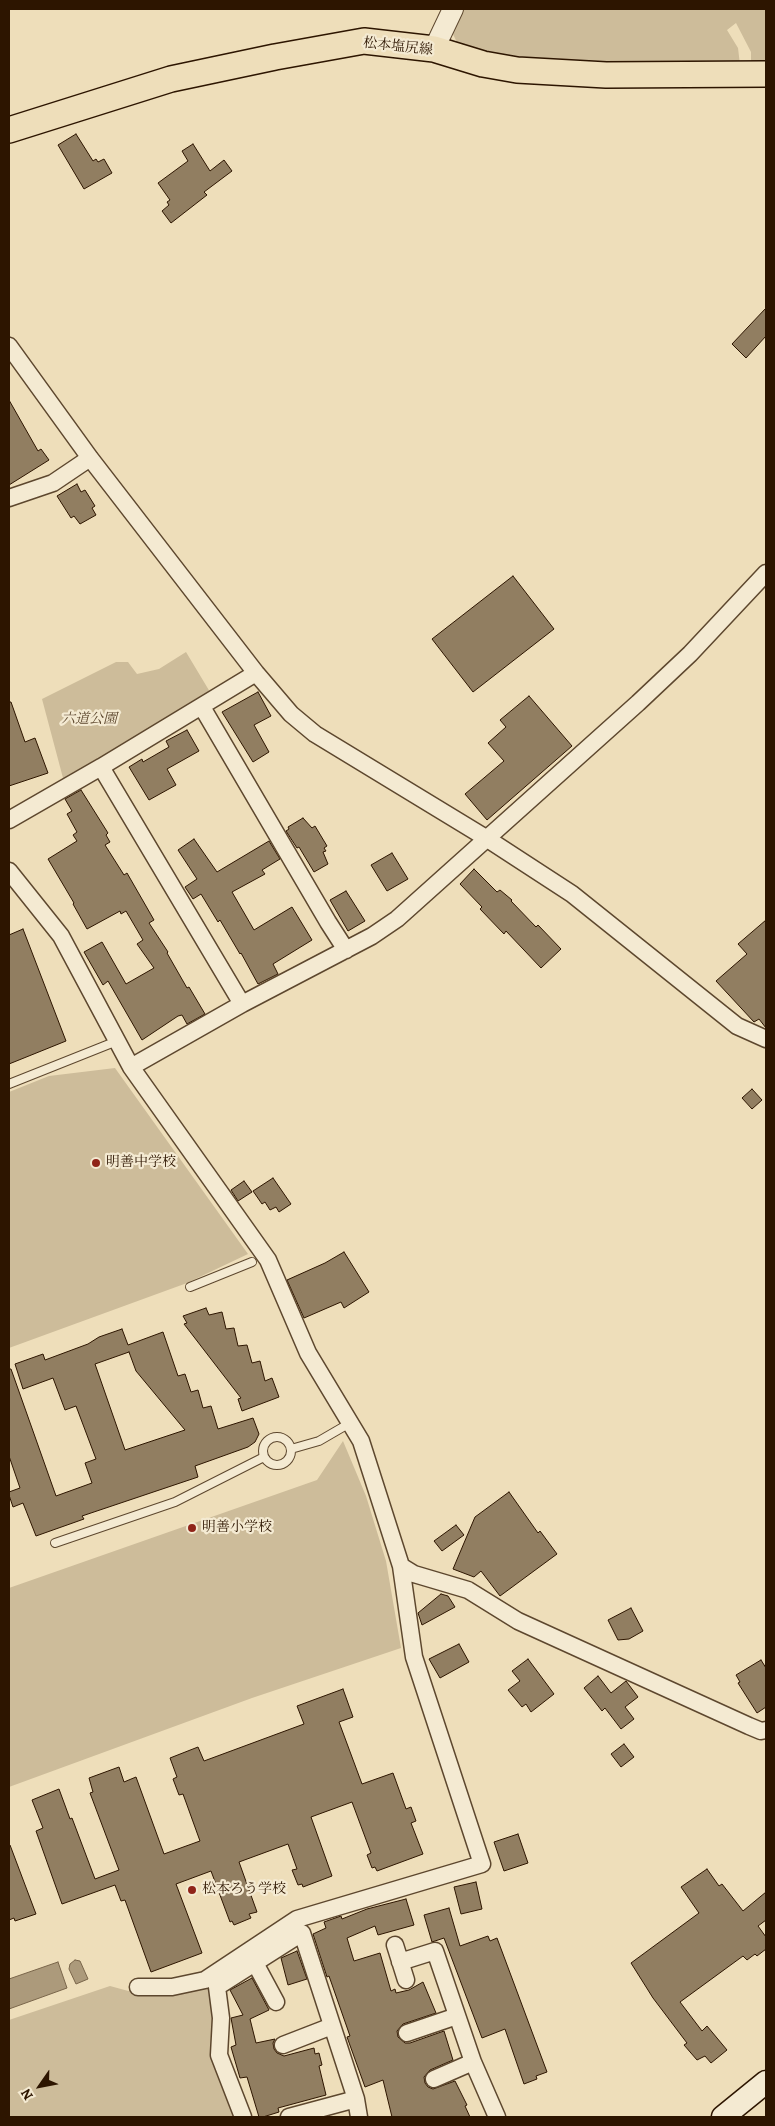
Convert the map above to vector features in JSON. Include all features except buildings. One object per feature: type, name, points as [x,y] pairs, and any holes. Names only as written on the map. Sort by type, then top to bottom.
[{"type":"main road","name":"松本塩尻線","points":[[9,130],[171,79],[364,41],[434,49],[483,64],[518,70],[606,75],[766,74]]},
{"type":"main road","points":[[723,2117],[766,2082]]},
{"type":"street","points":[[434,49],[453,9]]},
{"type":"street","points":[[9,346],[90,458],[256,673],[291,714],[315,734],[486,838],[572,894],[737,1026],[766,1039]]},
{"type":"street","points":[[9,498],[52,483],[90,458]]},
{"type":"street","points":[[131,1067],[242,1004],[346,950],[397,920],[486,838],[638,704],[690,654],[766,573]]},
{"type":"street","points":[[9,820],[202,707],[256,673]]},
{"type":"street","points":[[202,707],[346,950]]},
{"type":"street","points":[[101,767],[242,1004]]},
{"type":"street","points":[[9,871],[61,936],[131,1067],[259,1259],[308,1353],[361,1441],[401,1566],[414,1657],[482,1864],[297,1919],[205,1980],[172,1988],[138,1987]]},
{"type":"street","points":[[401,1566],[414,1574],[468,1590],[518,1621],[740,1722],[766,1730]]},
{"type":"street","points":[[243,2117],[219,2055],[221,2018],[217,1987],[302,1933],[356,2099],[359,2117]]},
{"type":"street","points":[[394,1945],[406,1980]]},
{"type":"street","points":[[400,1962],[435,1951],[473,2062],[497,2117]]},
{"type":"street","points":[[255,1963],[276,2002]]},
{"type":"street","points":[[407,2033],[457,2016]]},
{"type":"street","points":[[283,2045],[332,2026]]},
{"type":"street","points":[[434,2079],[473,2062]]},
{"type":"street","points":[[289,2117],[356,2099]]},
{"type":"lane","points":[[9,1084],[117,1041]]},
{"type":"lane","points":[[190,1287],[259,1259]]},
{"type":"lane","points":[[291,1449],[319,1441],[350,1424]]},
{"type":"lane","points":[[277,1436],[286,1439],[291,1449],[288,1460],[280,1465],[270,1464],[264,1458],[263,1447],[272,1437],[277,1436]]},
{"type":"lane","points":[[56,1543],[174,1502],[264,1458]]},
{"type":"green space","points":[[463,9],[766,9],[766,65],[751,66],[751,52],[736,23],[727,30],[738,48],[740,65],[513,64],[461,51],[452,32]]},
{"type":"green space","name":"六道公園","points":[[186,652],[210,692],[65,781],[42,699],[116,662],[128,662],[137,674],[159,669]]},
{"type":"green space","name":"明善中学校","points":[[115,1068],[248,1254],[187,1283],[9,1348],[9,1092],[49,1076]]},
{"type":"green space","points":[[343,1441],[366,1496],[386,1561],[401,1648],[252,1698],[9,1787],[9,1588],[317,1480]]},
{"type":"green space","points":[[211,1985],[236,2117],[9,2117],[9,2020],[110,1986],[132,1992]]},
{"type":"shaded area","points":[[75,1960],[80,1961],[88,1979],[76,1984],[69,1969],[70,1964]]},
{"type":"shaded area","points":[[58,1962],[67,1988],[9,2009],[9,1979]]},
{"type":"place","name":"明善中学校","points":[[96,1163]]},
{"type":"place","name":"明善小学校","points":[[192,1528]]},
{"type":"place","name":"松本ろう学校","points":[[192,1890]]}]
